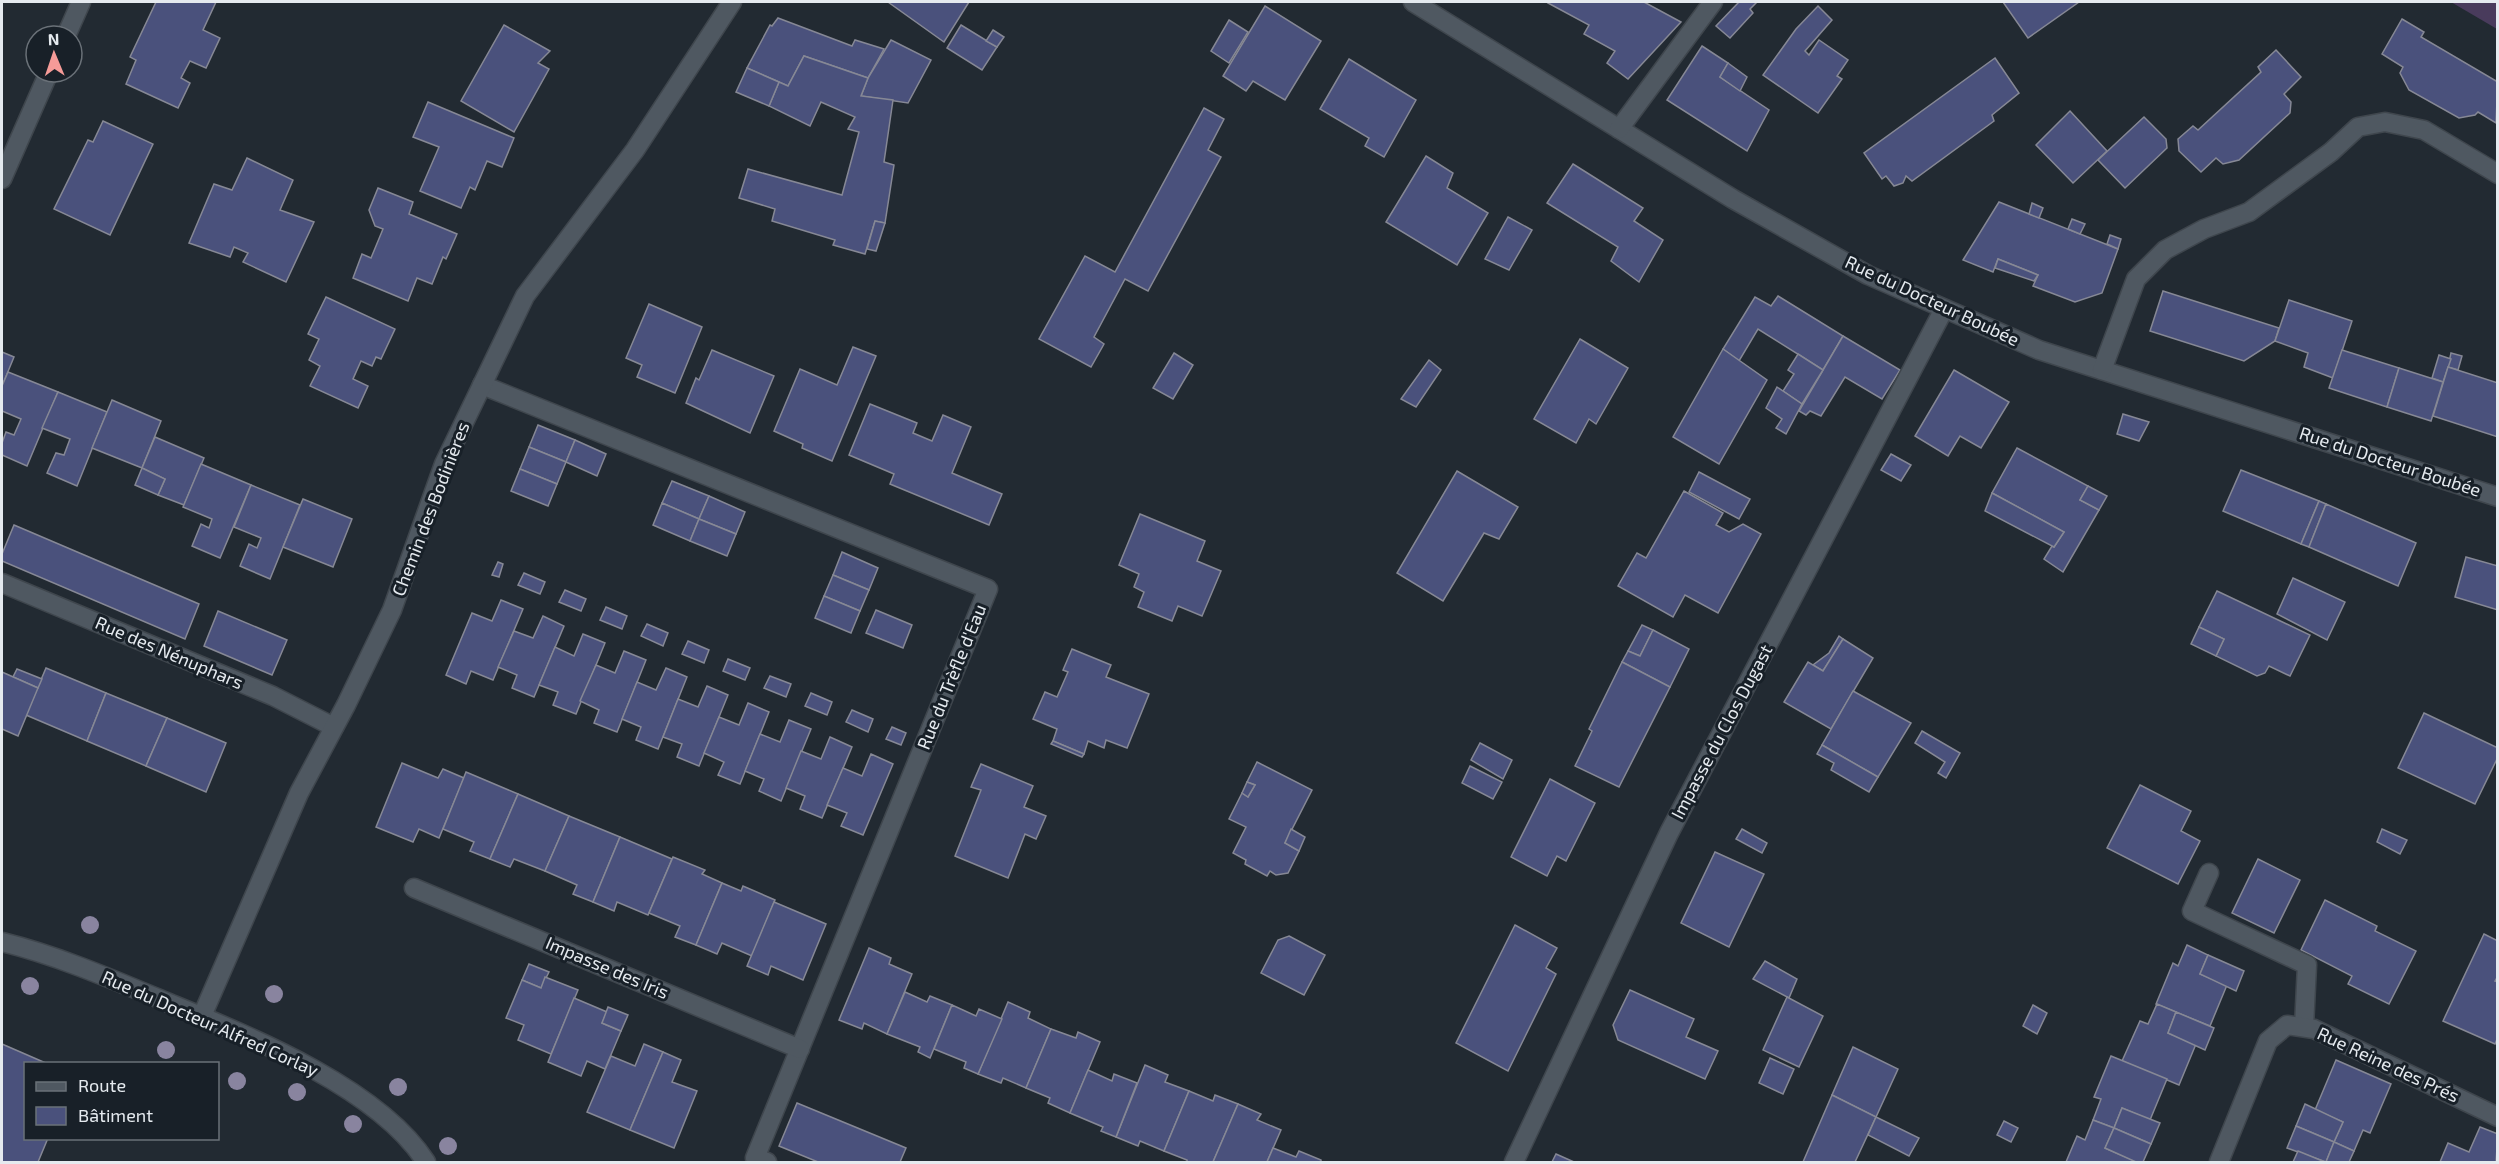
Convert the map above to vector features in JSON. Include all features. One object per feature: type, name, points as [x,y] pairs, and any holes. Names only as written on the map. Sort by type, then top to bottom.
[{"type":"street","points":[[71,24],[81,2]]},
{"type":"street","name":"Chemin des Bodinières","points":[[202,1016],[299,793],[392,610],[444,465],[525,296],[635,150],[732,2]]},
{"type":"street","name":"Rue du Docteur Boubée","points":[[1413,2],[1733,199],[1868,275],[2039,350],[2498,497]]},
{"type":"street","points":[[1619,129],[1713,2]]},
{"type":"street","points":[[2,179],[45,84]]},
{"type":"street","points":[[2102,370],[2136,279],[2165,250],[2204,229],[2249,212],[2331,152],[2358,128],[2385,122],[2424,130],[2498,174]]},
{"type":"street","name":"Impasse du Clos Dugast","points":[[1514,1162],[1669,833],[1944,309]]},
{"type":"street","name":"Rue du Trèfle d'Eau","points":[[482,385],[987,589],[755,1158],[767,1162]]},
{"type":"street","name":"Rue des Nénuphars","points":[[2,583],[273,696],[334,727]]},
{"type":"street","points":[[2209,873],[2192,911],[2307,965],[2304,1027]]},
{"type":"street","name":"Impasse des Iris","points":[[414,888],[800,1049]]},
{"type":"street","name":"Rue du Docteur Alfred Corlay","points":[[2,942],[96,972],[202,1016],[313,1069],[365,1102],[418,1150],[426,1162]]},
{"type":"street","name":"Rue Reine des Prés","points":[[2219,1162],[2268,1041],[2287,1024],[2314,1029],[2498,1116]]},
{"type":"shaded area","points":[[2451,2],[2497,2],[2497,29]]},
{"type":"building","points":[[156,2],[216,2],[203,30],[220,38],[206,68],[190,61],[181,78],[190,83],[178,108],[126,84],[136,60],[130,57]]},
{"type":"building","points":[[888,2],[969,2],[944,42]]},
{"type":"building","points":[[1549,2],[1644,2],[1681,22],[1628,79],[1607,63],[1615,51],[1584,34],[1589,25]]},
{"type":"building","points":[[1739,2],[1757,2],[1750,9],[1753,13],[1730,38],[1716,26]]},
{"type":"building","points":[[2003,2],[2079,2],[2028,38]]},
{"type":"building","points":[[1265,6],[1321,41],[1285,100],[1253,81],[1246,91],[1223,76]]},
{"type":"building","points":[[1818,6],[1832,20],[1805,51],[1809,55],[1819,40],[1848,60],[1837,76],[1842,79],[1818,113],[1763,75],[1796,29]]},
{"type":"building","points":[[778,18],[852,46],[855,40],[884,49],[868,78],[804,56],[788,86],[747,68],[770,25],[772,26]]},
{"type":"building","points":[[2402,19],[2424,32],[2421,37],[2496,81],[2498,78],[2496,123],[2478,112],[2475,115],[2459,118],[2409,90],[2400,73],[2403,67],[2382,54]]},
{"type":"building","points":[[1229,20],[1248,32],[1229,63],[1211,51]]},
{"type":"building","points":[[504,25],[550,51],[538,63],[549,69],[514,132],[461,101]]},
{"type":"building","points":[[961,25],[997,47],[982,70],[947,48]]},
{"type":"building","points":[[993,30],[1004,37],[997,47],[986,41]]},
{"type":"building","points":[[891,40],[931,60],[908,103],[861,96],[868,78]]},
{"type":"building","points":[[1702,46],[1728,63],[1720,77],[1769,110],[1747,151],[1667,100]]},
{"type":"building","points":[[2276,50],[2301,77],[2284,94],[2291,102],[2290,113],[2239,160],[2223,164],[2216,158],[2201,172],[2179,151],[2178,139],[2193,126],[2198,130],[2261,72],[2258,67]]},
{"type":"building","points":[[804,56],[868,78],[861,96],[893,100],[884,162],[894,165],[885,223],[875,221],[865,254],[833,245],[835,240],[772,221],[775,209],[739,198],[748,169],[842,195],[859,132],[848,129],[855,117],[821,102],[810,126],[769,106],[779,82],[788,86]]},
{"type":"building","points":[[1995,58],[2019,93],[1992,115],[1994,121],[1912,181],[1906,176],[1903,183],[1894,186],[1886,176],[1882,179],[1864,153]]},
{"type":"building","points":[[1349,59],[1416,100],[1384,157],[1365,146],[1369,138],[1320,109]]},
{"type":"building","points":[[1728,63],[1747,77],[1740,91],[1720,77]]},
{"type":"building","points":[[747,68],[779,82],[769,106],[736,92]]},
{"type":"building","points":[[428,102],[514,138],[502,167],[487,161],[475,190],[470,187],[461,208],[420,191],[439,147],[413,137]]},
{"type":"building","points":[[1204,108],[1224,119],[1208,150],[1221,157],[1148,291],[1125,279],[1094,337],[1104,344],[1091,367],[1039,339],[1085,256],[1115,272]]},
{"type":"building","points":[[2070,111],[2107,151],[2073,183],[2036,145]]},
{"type":"building","points":[[2144,117],[2166,139],[2167,148],[2125,188],[2098,160]]},
{"type":"building","points":[[103,121],[153,144],[110,235],[54,209],[88,140],[93,142]]},
{"type":"building","points":[[1426,156],[1453,173],[1447,188],[1488,213],[1457,265],[1386,222]]},
{"type":"building","points":[[247,158],[293,180],[280,210],[314,222],[286,282],[243,262],[248,253],[234,247],[230,257],[189,243],[214,184],[232,190]]},
{"type":"building","points":[[1573,164],[1643,208],[1634,221],[1663,240],[1639,282],[1611,261],[1618,247],[1547,203]]},
{"type":"building","points":[[378,188],[413,202],[409,214],[457,234],[446,259],[443,257],[432,284],[417,278],[408,301],[353,278],[362,254],[371,258],[383,229],[375,226],[369,210]]},
{"type":"building","points":[[1999,202],[2118,249],[2102,293],[2075,302],[2033,286],[2038,275],[1998,259],[1993,272],[1963,260]]},
{"type":"building","points":[[2032,203],[2043,208],[2039,218],[2029,214]]},
{"type":"building","points":[[1508,217],[1532,230],[1509,270],[1485,259]]},
{"type":"building","points":[[2072,219],[2085,224],[2080,234],[2068,229]]},
{"type":"building","points":[[875,221],[885,223],[876,251],[867,249]]},
{"type":"building","points":[[2110,235],[2121,239],[2118,249],[2107,244]]},
{"type":"building","points":[[1998,259],[2038,275],[2034,281],[1995,268]]},
{"type":"building","points":[[2163,291],[2279,328],[2275,341],[2244,361],[2150,331]]},
{"type":"building","points":[[1778,296],[1843,336],[1823,370],[1758,329],[1739,361],[1723,349],[1755,297],[1771,306]]},
{"type":"building","points":[[326,297],[395,329],[381,359],[376,357],[372,366],[361,361],[353,379],[368,386],[358,408],[310,386],[320,366],[309,360],[319,339],[308,334]]},
{"type":"building","points":[[2289,300],[2352,321],[2333,378],[2304,367],[2308,353],[2275,341]]},
{"type":"building","points":[[649,304],[702,327],[675,393],[637,377],[642,365],[626,358]]},
{"type":"building","points":[[1843,336],[1900,370],[1882,399],[1845,377],[1821,416],[1810,411],[1806,415],[1799,411]]},
{"type":"building","points":[[1580,339],[1628,368],[1596,424],[1589,419],[1576,443],[1534,419]]},
{"type":"building","points":[[853,347],[876,356],[832,461],[802,448],[803,444],[774,431],[800,369],[837,385]]},
{"type":"building","points":[[1723,349],[1767,380],[1719,464],[1673,437]]},
{"type":"building","points":[[712,350],[774,376],[750,433],[686,403],[696,378],[699,380]]},
{"type":"building","points":[[2342,350],[2399,368],[2387,407],[2329,388]]},
{"type":"building","points":[[2,352],[14,357],[2,386]]},
{"type":"building","points":[[1174,353],[1193,365],[1173,399],[1153,388]]},
{"type":"building","points":[[2451,353],[2462,356],[2458,370],[2448,367]]},
{"type":"building","points":[[1798,354],[1823,370],[1802,404],[1783,391],[1794,374],[1788,370]]},
{"type":"building","points":[[2439,355],[2451,359],[2443,382],[2432,378]]},
{"type":"building","points":[[1429,360],[1441,370],[1416,407],[1401,399]]},
{"type":"building","points":[[2448,367],[2498,383],[2498,437],[2433,416]]},
{"type":"building","points":[[2399,368],[2443,382],[2431,421],[2387,407]]},
{"type":"building","points":[[1954,370],[2009,402],[1981,448],[1960,436],[1948,456],[1915,436]]},
{"type":"building","points":[[8,372],[58,392],[27,466],[2,455],[2,443],[6,432],[14,435],[21,419],[2,411],[2,386]]},
{"type":"building","points":[[1777,387],[1802,404],[1786,434],[1776,428],[1782,419],[1766,408]]},
{"type":"building","points":[[58,392],[107,412],[77,486],[47,473],[56,453],[64,455],[70,439],[42,428]]},
{"type":"building","points":[[112,400],[161,421],[142,468],[92,448]]},
{"type":"building","points":[[870,404],[917,423],[913,433],[932,441],[943,415],[971,427],[952,473],[1002,494],[989,525],[890,484],[894,474],[849,455]]},
{"type":"building","points":[[2123,414],[2149,422],[2139,441],[2117,434]]},
{"type":"building","points":[[538,425],[575,440],[566,462],[529,447]]},
{"type":"building","points":[[155,437],[204,458],[184,505],[158,495],[165,479],[142,468]]},
{"type":"building","points":[[575,440],[606,454],[597,476],[566,462]]},
{"type":"building","points":[[529,447],[566,462],[557,484],[520,469]]},
{"type":"building","points":[[2017,448],[2088,486],[2080,500],[2099,510],[2063,572],[2044,559],[2064,532],[1992,493]]},
{"type":"building","points":[[1891,454],[1911,465],[1901,481],[1881,470]]},
{"type":"building","points":[[201,464],[251,485],[220,558],[192,546],[201,524],[209,528],[212,519],[183,507]]},
{"type":"building","points":[[142,468],[165,479],[158,495],[135,485]]},
{"type":"building","points":[[520,469],[557,484],[548,506],[511,491]]},
{"type":"building","points":[[2241,470],[2319,501],[2301,544],[2223,511]]},
{"type":"building","points":[[1457,471],[1518,507],[1499,539],[1484,533],[1443,601],[1397,573]]},
{"type":"building","points":[[1699,472],[1750,499],[1739,519],[1689,492]]},
{"type":"building","points":[[672,481],[709,496],[699,519],[662,503]]},
{"type":"building","points":[[251,485],[300,505],[270,579],[240,566],[249,544],[257,548],[261,538],[234,527]]},
{"type":"building","points":[[2088,486],[2107,496],[2099,510],[2080,500]]},
{"type":"building","points":[[1684,491],[1723,513],[1716,525],[1729,532],[1743,524],[1761,534],[1718,613],[1685,595],[1673,617],[1618,586],[1637,553],[1646,558]]},
{"type":"building","points":[[1992,493],[2064,532],[2054,547],[1985,511]]},
{"type":"building","points":[[709,496],[745,512],[736,534],[699,519]]},
{"type":"building","points":[[303,499],[352,519],[333,567],[283,547]]},
{"type":"building","points":[[2319,501],[2326,504],[2309,547],[2301,544]]},
{"type":"building","points":[[662,503],[699,519],[690,541],[653,525]]},
{"type":"building","points":[[2326,504],[2416,543],[2398,586],[2309,547]]},
{"type":"building","points":[[1140,514],[1205,541],[1197,561],[1221,571],[1202,616],[1178,606],[1172,621],[1138,607],[1144,592],[1134,587],[1139,574],[1119,565]]},
{"type":"building","points":[[699,519],[736,534],[727,556],[690,541]]},
{"type":"building","points":[[14,525],[199,604],[185,639],[2,561],[2,554]]},
{"type":"building","points":[[842,552],[878,568],[869,590],[833,575]]},
{"type":"building","points":[[2466,557],[2498,566],[2498,610],[2455,597]]},
{"type":"building","points":[[498,562],[503,564],[499,577],[492,575]]},
{"type":"building","points":[[524,573],[545,582],[540,594],[518,585]]},
{"type":"building","points":[[833,575],[869,590],[860,611],[824,596]]},
{"type":"building","points":[[2293,578],[2345,602],[2327,640],[2277,614]]},
{"type":"building","points":[[565,590],[586,599],[581,611],[559,602]]},
{"type":"building","points":[[2217,591],[2310,635],[2290,676],[2269,666],[2265,673],[2257,676],[2216,656],[2224,639],[2199,627]]},
{"type":"building","points":[[824,596],[860,611],[851,633],[815,618]]},
{"type":"building","points":[[501,600],[523,609],[493,680],[471,671],[466,684],[446,675],[472,613],[492,621]]},
{"type":"building","points":[[606,607],[627,616],[622,629],[600,620]]},
{"type":"building","points":[[876,610],[912,625],[903,648],[866,633]]},
{"type":"building","points":[[218,611],[287,640],[272,675],[204,646]]},
{"type":"building","points":[[543,616],[564,626],[534,697],[512,688],[517,675],[498,667],[514,631],[533,638]]},
{"type":"building","points":[[647,624],[668,633],[663,646],[641,636]]},
{"type":"building","points":[[1642,625],[1653,630],[1640,656],[1628,651]]},
{"type":"building","points":[[2199,627],[2224,639],[2216,656],[2191,644]]},
{"type":"building","points":[[1653,630],[1689,649],[1670,687],[1622,662],[1628,651],[1640,656]]},
{"type":"building","points":[[583,634],[605,643],[576,714],[553,705],[558,692],[539,685],[555,647],[574,656]]},
{"type":"building","points":[[1839,636],[1843,639],[1823,671],[1813,665],[1829,653]]},
{"type":"building","points":[[1843,639],[1873,658],[1831,729],[1784,702],[1808,662],[1823,671]]},
{"type":"building","points":[[688,641],[709,650],[704,663],[682,654]]},
{"type":"building","points":[[1072,649],[1111,665],[1106,677],[1149,694],[1127,748],[1106,740],[1104,748],[1088,741],[1084,754],[1053,741],[1057,729],[1033,719],[1045,692],[1057,697],[1068,672],[1063,670]]},
{"type":"building","points":[[624,651],[646,660],[617,732],[594,723],[599,710],[580,701],[596,665],[615,673]]},
{"type":"building","points":[[728,659],[750,668],[745,680],[723,671]]},
{"type":"building","points":[[1622,662],[1670,687],[1619,787],[1575,766],[1592,731],[1589,729]]},
{"type":"building","points":[[46,668],[106,693],[87,741],[26,715]]},
{"type":"building","points":[[666,668],[687,677],[658,749],[636,740],[641,727],[622,719],[637,682],[656,690]]},
{"type":"building","points":[[17,669],[42,679],[38,688],[13,677]]},
{"type":"building","points":[[2,672],[38,688],[18,736],[2,729]]},
{"type":"building","points":[[770,676],[791,684],[786,697],[764,688]]},
{"type":"building","points":[[707,686],[728,695],[699,766],[677,757],[682,744],[663,737],[678,699],[698,707]]},
{"type":"building","points":[[1853,691],[1911,723],[1878,777],[1822,745]]},
{"type":"building","points":[[106,693],[167,718],[146,766],[87,741]]},
{"type":"building","points":[[811,693],[832,702],[827,715],[805,706]]},
{"type":"building","points":[[748,703],[769,712],[740,784],[718,775],[724,762],[704,753],[719,717],[739,725]]},
{"type":"building","points":[[852,710],[873,719],[868,732],[846,722]]},
{"type":"building","points":[[2424,713],[2498,748],[2498,757],[2475,804],[2398,768]]},
{"type":"building","points":[[167,718],[226,743],[206,792],[146,766]]},
{"type":"building","points":[[789,720],[811,729],[781,801],[759,791],[764,779],[745,771],[760,734],[780,742]]},
{"type":"building","points":[[892,727],[906,733],[901,745],[886,739]]},
{"type":"building","points":[[1922,731],[1960,753],[1946,778],[1938,773],[1945,762],[1915,743]]},
{"type":"building","points":[[830,737],[852,747],[822,818],[800,809],[805,796],[786,788],[801,751],[821,759]]},
{"type":"building","points":[[1053,741],[1084,754],[1082,757],[1051,744]]},
{"type":"building","points":[[1480,743],[1512,760],[1503,779],[1471,760]]},
{"type":"building","points":[[1822,745],[1878,777],[1869,792],[1831,770],[1834,763],[1817,754]]},
{"type":"building","points":[[871,754],[893,764],[863,835],[841,826],[847,813],[827,805],[843,768],[862,776]]},
{"type":"building","points":[[1257,762],[1312,790],[1285,843],[1299,851],[1288,873],[1276,875],[1270,871],[1267,876],[1245,864],[1246,860],[1233,853],[1246,827],[1229,819],[1242,793],[1248,797],[1255,785],[1247,782]]},
{"type":"building","points":[[402,763],[438,778],[443,769],[464,778],[439,838],[419,829],[413,842],[376,827]]},
{"type":"building","points":[[981,764],[1033,786],[1024,807],[1046,816],[1036,839],[1025,834],[1008,878],[955,856],[981,790],[971,787]]},
{"type":"building","points":[[1470,766],[1502,782],[1493,799],[1462,783]]},
{"type":"building","points":[[466,772],[518,794],[490,859],[470,851],[474,842],[443,829]]},
{"type":"building","points":[[1550,779],[1595,803],[1566,861],[1557,856],[1547,876],[1511,857]]},
{"type":"building","points":[[1247,782],[1255,785],[1248,797],[1242,793]]},
{"type":"building","points":[[2140,785],[2191,811],[2181,831],[2200,841],[2178,884],[2107,848]]},
{"type":"building","points":[[518,794],[569,816],[545,871],[514,859],[510,867],[490,859]]},
{"type":"building","points":[[569,816],[620,837],[593,902],[573,894],[577,885],[545,871]]},
{"type":"building","points":[[1291,829],[1305,837],[1299,851],[1285,843]]},
{"type":"building","points":[[1742,829],[1767,843],[1762,853],[1736,839]]},
{"type":"building","points":[[2382,829],[2407,840],[2400,854],[2377,842]]},
{"type":"building","points":[[620,837],[672,859],[648,915],[617,902],[614,911],[593,902]]},
{"type":"building","points":[[1715,852],[1764,874],[1729,947],[1681,923]]},
{"type":"building","points":[[673,857],[705,870],[702,874],[722,883],[696,945],[675,937],[680,926],[649,913]]},
{"type":"building","points":[[2258,859],[2300,880],[2274,933],[2232,913]]},
{"type":"building","points":[[722,883],[741,891],[743,886],[775,900],[752,956],[722,943],[717,954],[696,945]]},
{"type":"building","points":[[2325,900],[2377,926],[2375,931],[2416,951],[2389,1004],[2348,984],[2352,976],[2301,950]]},
{"type":"building","points":[[774,902],[826,924],[803,980],[771,966],[768,975],[747,966]]},
{"type":"building","points":[[1515,925],[1557,948],[1546,968],[1556,974],[1508,1071],[1456,1043]]},
{"type":"building","points":[[2484,934],[2498,941],[2498,976],[2495,981],[2498,982],[2498,1037],[2495,1044],[2443,1021]]},
{"type":"building","points":[[1289,936],[1325,955],[1304,995],[1261,973],[1278,940]]},
{"type":"building","points":[[2187,945],[2208,955],[2200,974],[2227,985],[2210,1026],[2156,1004],[2173,963],[2178,966]]},
{"type":"building","points":[[869,948],[891,958],[889,964],[912,974],[887,1034],[864,1023],[862,1029],[839,1020]]},
{"type":"building","points":[[2208,955],[2244,971],[2236,991],[2200,974]]},
{"type":"building","points":[[1765,961],[1797,979],[1789,998],[1753,979]]},
{"type":"building","points":[[529,964],[549,972],[541,988],[522,980]]},
{"type":"building","points":[[545,977],[578,990],[551,1054],[518,1040],[524,1025],[506,1018],[522,980],[541,988]]},
{"type":"building","points":[[1630,990],[1694,1019],[1686,1037],[1718,1051],[1705,1079],[1618,1040],[1613,1025]]},
{"type":"building","points":[[905,992],[927,1002],[930,996],[952,1005],[930,1058],[918,1052],[920,1047],[887,1034]]},
{"type":"building","points":[[1787,997],[1823,1016],[1799,1067],[1763,1050]]},
{"type":"building","points":[[574,998],[607,1012],[602,1023],[621,1031],[605,1069],[587,1061],[581,1076],[548,1062]]},
{"type":"building","points":[[1008,1002],[1030,1012],[1028,1018],[1051,1029],[1026,1088],[1003,1078],[1001,1083],[978,1074]]},
{"type":"building","points":[[2157,1004],[2176,1012],[2168,1033],[2196,1044],[2179,1085],[2122,1061],[2140,1021],[2148,1024]]},
{"type":"building","points":[[952,1005],[976,1016],[979,1009],[1002,1019],[978,1074],[964,1068],[966,1062],[934,1049]]},
{"type":"building","points":[[2033,1005],[2047,1013],[2037,1034],[2023,1026]]},
{"type":"building","points":[[608,1007],[628,1015],[621,1031],[602,1023]]},
{"type":"building","points":[[2176,1012],[2214,1028],[2205,1050],[2168,1033]]},
{"type":"building","points":[[1051,1029],[1076,1038],[1078,1032],[1100,1042],[1070,1113],[1048,1103],[1050,1098],[1026,1088]]},
{"type":"building","points":[[2,1044],[43,1062],[24,1062],[24,1140],[47,1140],[38,1162],[2,1162]]},
{"type":"building","points":[[644,1044],[663,1052],[630,1130],[587,1112],[611,1056],[635,1066]]},
{"type":"building","points":[[1853,1047],[1898,1069],[1876,1117],[1832,1095]]},
{"type":"building","points":[[663,1052],[681,1060],[672,1082],[697,1091],[674,1148],[630,1130]]},
{"type":"building","points":[[2111,1056],[2167,1079],[2150,1120],[2122,1108],[2114,1128],[2093,1120],[2101,1099],[2094,1097]]},
{"type":"building","points":[[1770,1058],[1794,1069],[1783,1094],[1759,1083]]},
{"type":"building","points":[[2336,1060],[2391,1084],[2370,1133],[2363,1130],[2354,1151],[2334,1142],[2343,1122],[2315,1110]]},
{"type":"building","points":[[1145,1065],[1168,1075],[1165,1082],[1189,1091],[1164,1151],[1140,1141],[1138,1146],[1116,1137]]},
{"type":"building","points":[[1088,1070],[1112,1081],[1114,1074],[1137,1083],[1116,1137],[1101,1131],[1103,1127],[1070,1113]]},
{"type":"building","points":[[1189,1091],[1213,1101],[1215,1095],[1238,1104],[1213,1162],[1187,1162],[1187,1160],[1164,1151]]},
{"type":"building","points":[[1832,1095],[1876,1117],[1855,1162],[1803,1162]]},
{"type":"building","points":[[797,1103],[906,1148],[900,1162],[818,1162],[779,1146]]},
{"type":"building","points":[[1238,1104],[1261,1114],[1257,1120],[1281,1130],[1267,1162],[1213,1162]]},
{"type":"building","points":[[2305,1104],[2343,1122],[2334,1142],[2296,1126]]},
{"type":"building","points":[[2122,1108],[2160,1123],[2151,1144],[2114,1128]]},
{"type":"building","points":[[1876,1117],[1919,1138],[1909,1156],[1868,1135]]},
{"type":"building","points":[[2093,1120],[2114,1128],[2105,1148],[2133,1160],[2132,1162],[2066,1162],[2077,1136],[2085,1140]]},
{"type":"building","points":[[2004,1121],[2018,1128],[2011,1142],[1997,1135]]},
{"type":"building","points":[[2296,1126],[2334,1142],[2326,1162],[2287,1148]]},
{"type":"building","points":[[2480,1127],[2498,1134],[2496,1162],[2440,1162],[2448,1143],[2469,1152]]},
{"type":"building","points":[[2114,1128],[2151,1144],[2143,1162],[2136,1162],[2105,1148]]},
{"type":"building","points":[[2334,1142],[2354,1151],[2349,1162],[2326,1162]]},
{"type":"building","points":[[1273,1148],[1296,1157],[1299,1151],[1321,1162],[1267,1162]]},
{"type":"building","points":[[2298,1151],[2325,1162],[2293,1162]]},
{"type":"building","points":[[1556,1154],[1574,1162],[1552,1162]]}]
